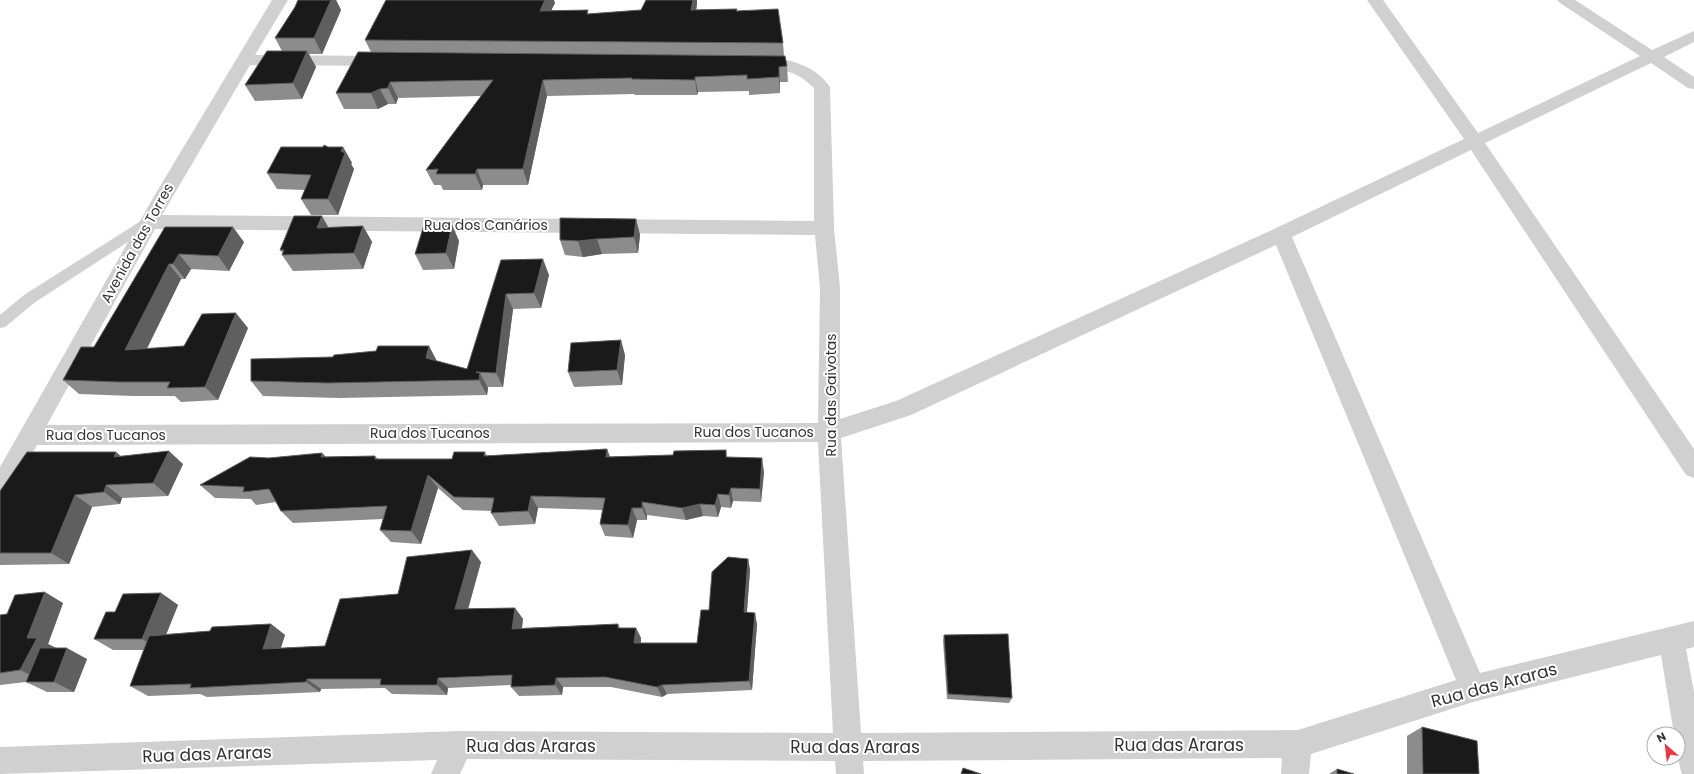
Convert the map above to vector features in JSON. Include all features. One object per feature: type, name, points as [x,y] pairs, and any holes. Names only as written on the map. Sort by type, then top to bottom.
[{"type":"street","name":"Avenida das Torres","points":[[0,489],[149,222],[280,0]]},
{"type":"street","points":[[1375,0],[1475,142],[1694,468]]},
{"type":"street","points":[[1565,0],[1694,84]]},
{"type":"street","name":"Rua dos Tucanos","points":[[30,435],[829,432],[902,408],[1281,234],[1694,36]]},
{"type":"street","points":[[244,60],[396,61]]},
{"type":"street","name":"Rua das Gaivotas","points":[[739,64],[787,64],[810,74],[822,87],[824,228],[830,288],[829,432],[847,747],[850,774]]},
{"type":"street","name":"Rua dos Canários","points":[[149,222],[824,228]]},
{"type":"street","points":[[1281,234],[1473,688]]},
{"type":"street","points":[[1683,637],[1694,769]]},
{"type":"street","name":"Rua das Araras","points":[[0,761],[459,745],[847,747],[1298,744],[1473,688],[1683,637]]},
{"type":"street","points":[[1295,774],[1298,744]]},
{"type":"street","points":[[445,774],[459,745]]},
{"type":"lane","points":[[0,323],[29,299],[149,222]]},
{"type":"building","points":[[298,0],[331,0],[314,38],[275,38],[295,7]]},
{"type":"building","points":[[386,0],[545,0],[540,11],[588,10],[587,14],[641,10],[646,0],[693,0],[691,10],[737,9],[736,11],[778,9],[783,43],[365,40]]},
{"type":"building","points":[[267,51],[307,51],[293,83],[245,85]]},
{"type":"building","points":[[358,52],[785,56],[787,66],[779,67],[779,77],[747,79],[747,75],[695,77],[695,80],[631,79],[632,78],[543,80],[523,169],[477,169],[475,174],[436,174],[438,169],[426,170],[493,80],[390,82],[388,88],[380,89],[371,93],[336,93]]},
{"type":"building","points":[[324,145],[328,147],[343,147],[341,151],[345,153],[328,199],[301,199],[311,175],[267,173],[281,147],[323,147]]},
{"type":"building","points":[[294,216],[322,216],[317,228],[363,226],[354,253],[282,255],[284,250],[280,250]]},
{"type":"building","points":[[560,218],[636,219],[634,237],[578,241],[560,240]]},
{"type":"building","points":[[424,225],[452,225],[446,253],[415,254]]},
{"type":"building","points":[[165,227],[233,227],[218,256],[179,254],[173,264],[169,264],[125,350],[184,346],[202,314],[236,313],[205,387],[167,388],[170,382],[63,380],[81,347],[94,347]]},
{"type":"building","points":[[543,259],[534,293],[506,294],[496,373],[476,372],[480,373],[479,380],[328,383],[251,381],[251,359],[333,357],[334,355],[376,351],[378,346],[429,346],[426,358],[467,369],[501,260]]},
{"type":"building","points":[[621,340],[617,370],[568,372],[571,343]]},
{"type":"building","points":[[607,449],[606,457],[673,455],[674,451],[726,450],[726,457],[762,458],[760,489],[731,488],[729,495],[718,494],[715,505],[700,504],[682,508],[642,502],[642,508],[632,508],[628,525],[600,524],[605,498],[531,496],[528,511],[491,513],[494,498],[454,497],[428,475],[411,531],[380,530],[387,506],[281,511],[269,489],[243,492],[244,487],[200,485],[250,457],[269,458],[322,453],[321,457],[375,456],[375,459],[452,459],[454,452],[485,452],[484,456]]},
{"type":"building","points":[[169,451],[153,483],[106,485],[104,492],[75,495],[51,553],[0,553],[0,491],[27,452],[116,452],[114,457]]},
{"type":"building","points":[[472,550],[455,609],[515,608],[512,629],[618,624],[618,628],[636,628],[634,643],[697,643],[701,610],[709,610],[712,572],[728,557],[748,559],[744,612],[755,613],[749,681],[662,685],[657,687],[605,677],[556,678],[555,685],[511,687],[512,675],[438,678],[437,685],[380,685],[381,679],[307,679],[306,682],[190,688],[191,684],[130,686],[149,636],[210,631],[212,627],[271,624],[263,649],[325,646],[340,599],[398,594],[407,557]]},
{"type":"building","points":[[45,592],[27,638],[37,638],[20,670],[0,673],[0,615],[7,614],[15,595]]},
{"type":"building","points":[[161,593],[142,639],[94,639],[106,612],[115,612],[123,594]]},
{"type":"building","points":[[1008,634],[1012,698],[948,694],[944,635]]},
{"type":"building","points":[[40,648],[67,648],[54,682],[26,682]]},
{"type":"building","points":[[1422,727],[1477,741],[1479,774],[1423,774]]},
{"type":"building","points":[[963,768],[981,774],[961,774]]},
{"type":"building","points":[[1337,769],[1354,774],[1337,774]]}]
